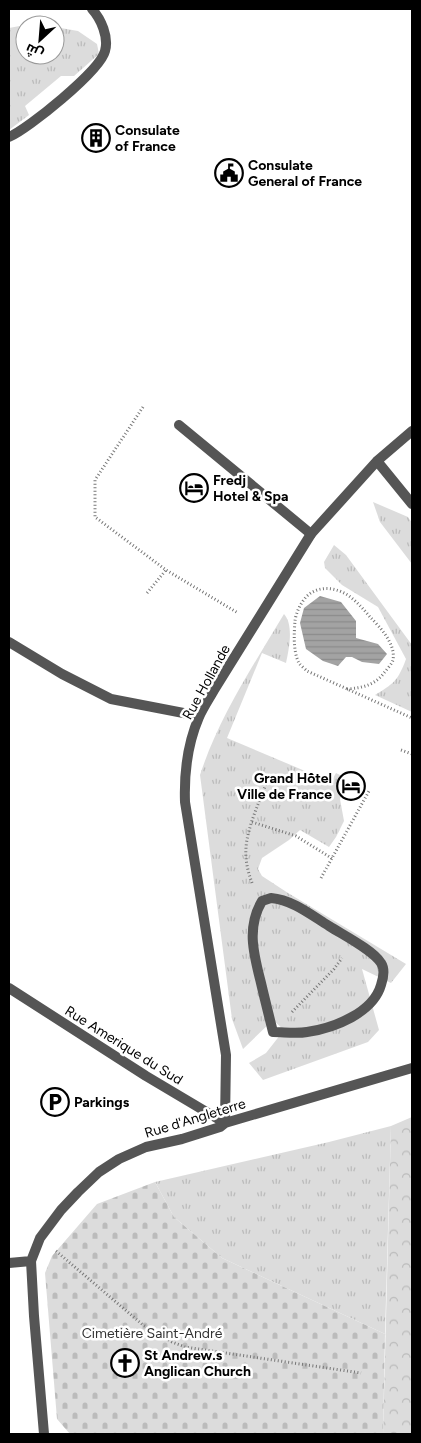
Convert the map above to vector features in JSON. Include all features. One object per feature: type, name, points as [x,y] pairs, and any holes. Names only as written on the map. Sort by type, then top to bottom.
[{"type":"street","points":[[9,137],[34,122],[72,90],[103,58],[106,50],[106,38],[100,21],[92,9]]},
{"type":"street","points":[[179,425],[311,534]]},
{"type":"street","name":"Rue Hollande","points":[[225,1123],[226,1055],[185,802],[188,756],[199,716],[311,534],[377,461],[412,431]]},
{"type":"street","points":[[377,461],[412,504]]},
{"type":"street","points":[[9,642],[62,674],[111,699],[199,716]]},
{"type":"street","points":[[271,898],[282,899],[294,904],[354,941],[376,957],[383,965],[381,986],[369,1006],[334,1025],[307,1032],[273,1032],[253,949],[255,918],[262,901],[271,898]]},
{"type":"street","name":"Rue Amerique du Sud","points":[[9,988],[146,1076],[225,1123]]},
{"type":"street","name":"Rue d'Angleterre","points":[[44,1434],[31,1261],[40,1238],[61,1210],[78,1192],[99,1172],[119,1159],[146,1147],[182,1139],[220,1127],[225,1123],[412,1068]]},
{"type":"street","points":[[9,1263],[31,1261]]},
{"type":"path","points":[[144,407],[95,480],[95,517],[166,570],[256,624]]},
{"type":"path","points":[[146,593],[166,570]]},
{"type":"path","points":[[347,689],[360,688],[380,679],[393,660],[393,650],[387,638],[354,600],[344,593],[324,588],[309,594],[303,601],[295,618],[294,632],[297,658],[300,664],[307,671],[347,689],[412,718]]},
{"type":"path","points":[[401,750],[412,754]]},
{"type":"path","points":[[262,901],[253,886],[247,867],[246,848],[252,822],[266,784]]},
{"type":"path","points":[[321,878],[369,791]]},
{"type":"path","points":[[252,822],[296,836],[333,858]]},
{"type":"path","points":[[273,1032],[334,969],[354,941]]},
{"type":"path","points":[[40,1238],[143,1325],[172,1342],[185,1347],[361,1373]]},
{"type":"green space","points":[[15,27],[15,65],[65,65],[65,29],[78,31],[97,44],[99,54],[74,76],[61,76],[25,106],[29,115],[9,130],[9,28]]},
{"type":"green space","points":[[373,502],[408,517],[412,523],[412,564],[380,522]]},
{"type":"green space","points":[[334,545],[346,555],[412,645],[412,712],[375,695],[394,681],[406,659],[378,607],[342,585],[325,568],[324,562]]},
{"type":"green space","points":[[284,614],[290,631],[286,663],[262,653],[227,738],[331,782],[336,773],[346,778],[340,799],[344,821],[329,847],[300,830],[289,840],[262,858],[258,869],[262,876],[288,893],[406,964],[391,983],[362,969],[379,1030],[368,1042],[263,1080],[249,1063],[266,1053],[284,1030],[273,1020],[243,1049],[232,1019],[200,775],[227,712]]},
{"type":"green space","points":[[412,1117],[412,1434],[383,1434],[391,1126]]},
{"type":"green space","points":[[391,1126],[385,1334],[222,1258],[174,1217],[155,1182],[329,1142]]},
{"type":"green space","name":"Cimetière Saint-André","points":[[155,1182],[174,1217],[222,1258],[385,1334],[383,1434],[70,1434],[57,1419],[45,1273],[52,1256],[97,1204]]},
{"type":"shaded area","points":[[320,596],[341,602],[356,621],[356,638],[378,644],[387,654],[379,664],[362,662],[352,657],[346,657],[338,666],[323,661],[306,649],[300,623],[304,608]]},
{"type":"place","name":"Consulate of France","points":[[96,138]]},
{"type":"place","name":"Consulate General of France","points":[[229,173]]},
{"type":"place","name":"Fredj Hotel & Spa","points":[[194,488]]},
{"type":"place","name":"Grand Hôtel Ville de France","points":[[351,786]]},
{"type":"place","name":"Parkings","points":[[55,1102]]},
{"type":"place","name":"St Andrew.s Anglican Church","points":[[125,1363]]}]
